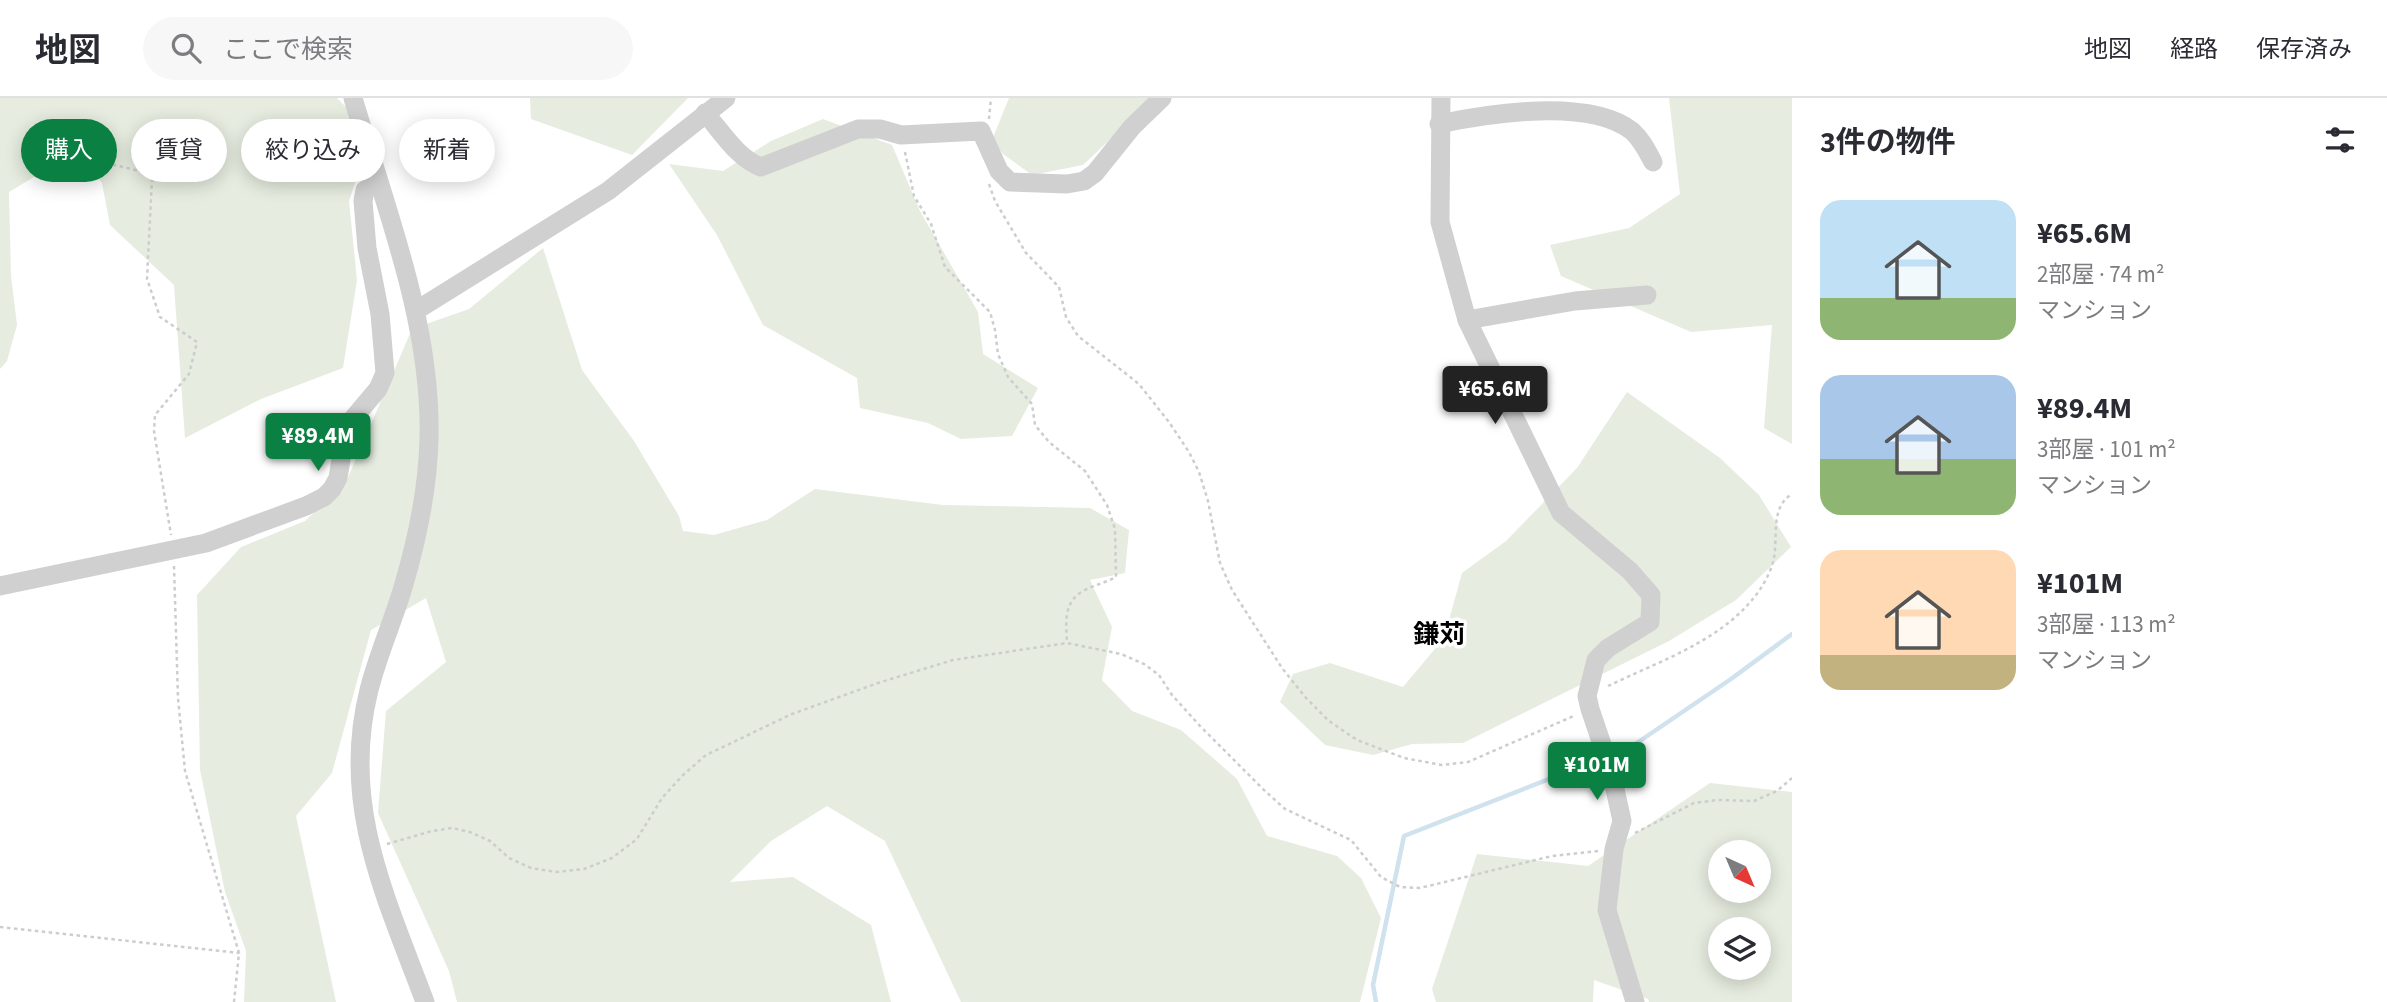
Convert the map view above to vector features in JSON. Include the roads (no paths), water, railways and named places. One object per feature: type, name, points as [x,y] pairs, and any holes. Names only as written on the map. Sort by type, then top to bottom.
[{"type":"street","points":[[353,98],[417,310],[427,385],[429,437],[419,526],[404,584],[369,690],[362,731],[360,773],[363,812],[370,848],[425,1002]]},
{"type":"street","points":[[417,310],[608,191],[726,98]]},
{"type":"street","points":[[705,113],[738,152],[751,163],[761,167],[858,130],[880,129],[901,135],[981,131],[999,171],[1010,182],[1067,184],[1084,181],[1095,173],[1132,127],[1162,98]]},
{"type":"street","points":[[1441,98],[1440,222],[1467,320],[1561,513],[1630,572],[1651,595],[1650,622],[1608,648],[1596,660],[1588,703],[1611,771],[1622,821],[1614,849],[1607,909],[1635,1002]]},
{"type":"street","points":[[1439,124],[1504,110],[1554,107],[1587,111],[1608,116],[1630,129],[1642,142],[1653,162]]},
{"type":"street","points":[[0,586],[205,543],[306,506],[324,497],[332,489],[338,478],[344,442],[352,421],[378,388],[385,373],[380,314],[367,248],[363,201],[365,190],[378,183]]},
{"type":"street","points":[[1467,320],[1575,301],[1647,295]]},
{"type":"waterway","points":[[1612,754],[1631,747],[1792,634]]},
{"type":"waterway","points":[[1376,1002],[1373,985],[1404,836],[1600,759]]},
{"type":"district","name":"鎌苅","points":[[1439,634]]}]
